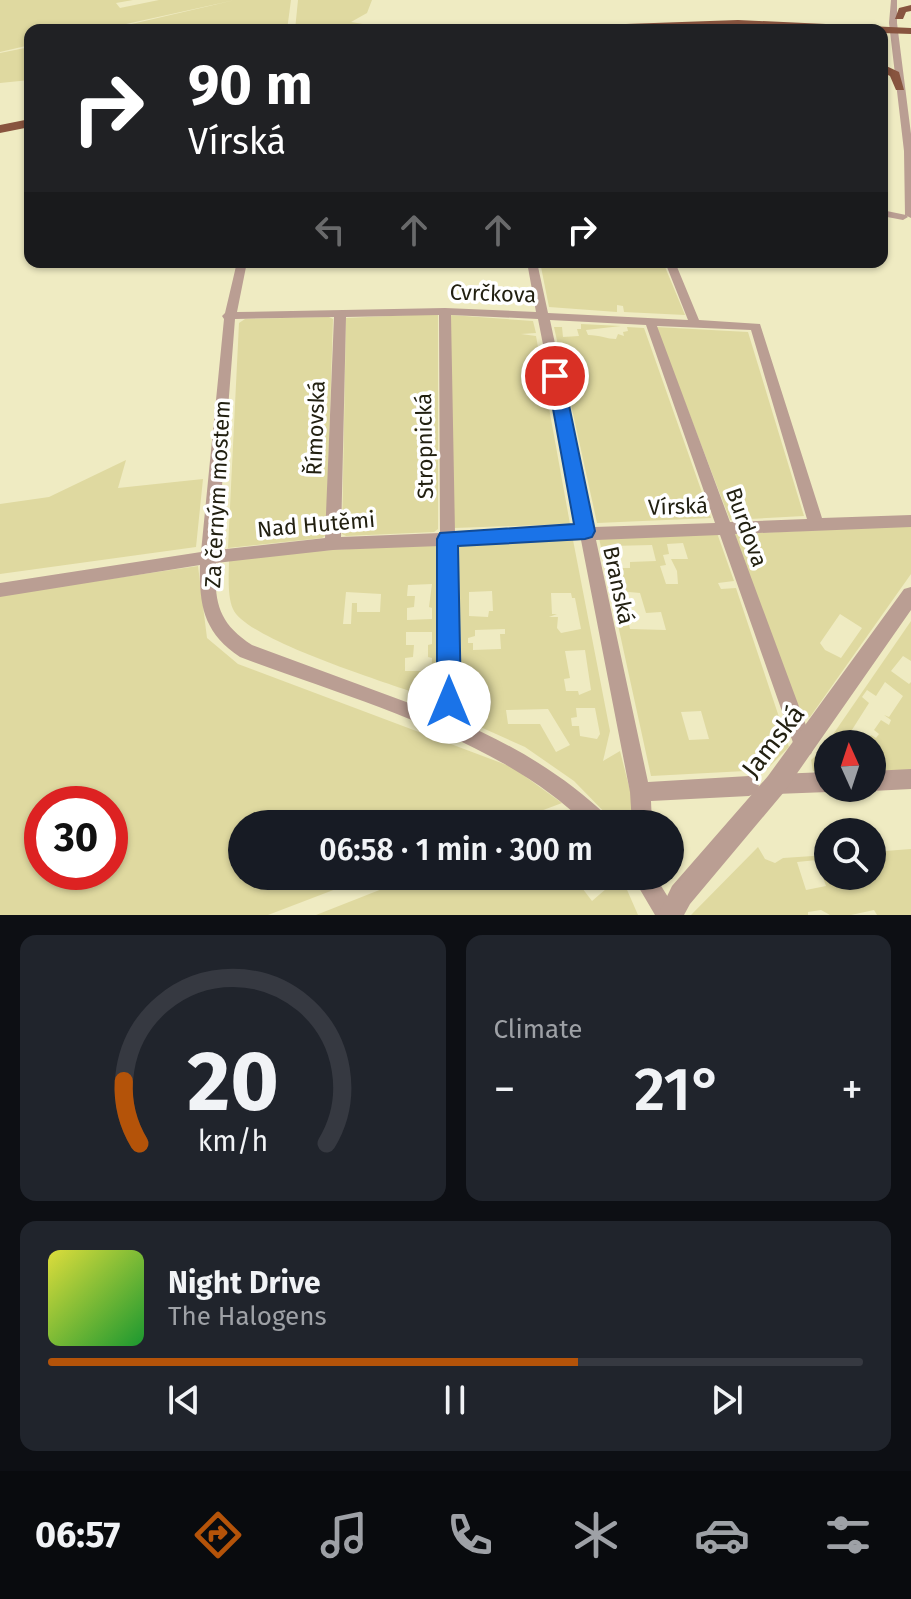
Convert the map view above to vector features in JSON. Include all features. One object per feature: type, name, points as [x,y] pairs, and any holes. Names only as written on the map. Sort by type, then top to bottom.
[{"type":"highway","points":[[894,2],[911,7]]},
{"type":"highway","points":[[897,21],[902,10],[911,7]]},
{"type":"highway","points":[[688,24],[725,24]]},
{"type":"highway","points":[[888,62],[893,59],[903,38]]},
{"type":"highway","points":[[888,66],[901,68]]},
{"type":"highway","points":[[888,69],[895,74],[900,87]]},
{"type":"highway","points":[[0,127],[24,122]]},
{"type":"street","points":[[894,2],[903,38],[900,87],[908,149]]},
{"type":"street","points":[[888,214],[909,217],[911,113],[901,68]]},
{"type":"street","name":"Za černým mostem","points":[[240,268],[228,316],[210,557],[213,615],[229,641],[246,651],[442,724],[514,756],[559,784],[586,810]]},
{"type":"street","name":"Branská","points":[[533,268],[640,792],[641,810]]},
{"type":"street","points":[[672,268],[695,324]]},
{"type":"street","name":"Cvrčkova","points":[[228,316],[445,311],[756,327],[816,524]]},
{"type":"street","name":"Stropnická","points":[[442,724],[449,702],[445,311]]},
{"type":"street","name":"Římovská","points":[[333,544],[340,313]]},
{"type":"street","name":"Burdova","points":[[650,321],[804,747]]},
{"type":"street","name":"Vírská","points":[[447,539],[585,531],[911,521]]},
{"type":"street","name":"Nad Hutěmi","points":[[0,590],[210,557],[333,544],[447,539]]},
{"type":"street","name":"Jamská","points":[[670,915],[681,895],[804,747],[911,595]]},
{"type":"street","points":[[886,780],[911,779]]},
{"type":"street","points":[[776,784],[814,783]]},
{"type":"street","points":[[640,792],[749,786]]},
{"type":"street","points":[[653,890],[670,915]]},
{"type":"shaded area","points":[[0,0],[133,0],[116,3],[120,8],[159,0],[235,0],[126,24],[24,24],[24,46],[0,52]]},
{"type":"shaded area","points":[[235,0],[291,0],[288,24],[132,24]]},
{"type":"shaded area","points":[[298,0],[372,0],[367,13],[351,22],[363,24],[296,24]]},
{"type":"shaded area","points":[[24,48],[24,81],[0,83],[0,53]]},
{"type":"shaded area","points":[[541,268],[665,268],[685,315],[624,312],[623,306],[617,305],[617,312],[549,307]]},
{"type":"shaded area","points":[[438,315],[438,529],[434,532],[346,536],[342,534],[346,318]]},
{"type":"shaded area","points":[[450,315],[533,321],[536,333],[521,334],[536,336],[570,524],[454,528]]},
{"type":"shaded area","points":[[245,319],[333,319],[326,535],[322,538],[228,548],[239,323]]},
{"type":"shaded area","points":[[581,324],[621,326],[586,330],[588,335],[613,339],[618,334],[624,336],[627,327],[644,328],[711,518],[597,523],[554,327],[562,327],[563,337],[579,336],[577,329],[581,329]]},
{"type":"shaded area","points":[[656,327],[748,332],[804,516],[730,520]]},
{"type":"shaded area","points":[[126,460],[118,488],[203,479],[196,547],[0,574],[0,504],[49,497]]},
{"type":"shaded area","points":[[911,526],[911,574],[810,717],[801,715],[732,534]],"holes":[[[840,614],[862,628],[841,658],[825,650],[820,643]]]},
{"type":"shaded area","points":[[717,533],[734,581],[718,583],[721,589],[736,588],[789,747],[766,770],[651,776],[599,538]],"holes":[[[683,543],[688,559],[671,559],[677,571],[678,584],[666,584],[660,566],[666,565],[663,555],[669,554],[667,544]],[[652,545],[656,561],[630,562],[630,568],[616,568],[611,546]],[[640,593],[646,613],[661,612],[666,630],[630,629],[625,608],[621,605],[624,604],[622,594]],[[701,711],[709,739],[689,740],[681,712]]]},
{"type":"shaded area","points":[[573,540],[610,731],[603,761],[620,751],[632,810],[602,810],[574,781],[525,747],[458,717],[456,544]],"holes":[[[492,591],[493,611],[489,611],[488,617],[469,616],[469,592]],[[551,593],[571,593],[575,598],[581,629],[561,633],[557,628],[558,617],[549,617],[557,614],[552,614]],[[505,629],[505,634],[500,634],[501,649],[473,650],[473,643],[468,643],[468,638],[475,636],[475,630]],[[585,650],[591,690],[579,695],[578,691],[566,691],[564,679],[570,678],[565,651]],[[576,708],[595,708],[600,734],[597,739],[580,736],[579,726],[572,726],[571,718],[577,717]],[[548,709],[570,745],[556,752],[540,724],[508,724],[506,710]]]},
{"type":"shaded area","points":[[434,544],[438,547],[438,696],[427,697],[321,660],[264,634],[244,621],[231,604],[229,560],[282,553]],"holes":[[[432,584],[429,607],[432,608],[432,619],[407,620],[407,608],[414,607],[415,596],[407,596],[408,585]],[[346,592],[381,594],[380,612],[357,612],[357,603],[352,603],[351,624],[343,624]],[[406,632],[432,632],[432,644],[428,645],[428,657],[432,658],[431,684],[421,684],[421,671],[405,671],[405,658],[413,657],[414,645],[406,645]]]},
{"type":"shaded area","points":[[198,566],[207,638],[238,664],[512,767],[562,803],[543,810],[228,810],[228,890],[333,890],[268,915],[0,915],[0,595]]},
{"type":"shaded area","points":[[911,621],[911,661],[903,656],[891,671],[909,684],[911,682],[911,773],[886,773],[886,730],[874,730],[881,720],[889,725],[891,720],[884,715],[889,717],[903,696],[885,682],[876,696],[867,690],[862,697],[869,703],[852,730],[836,730]]},
{"type":"shaded area","points":[[758,847],[765,859],[775,863],[783,858],[814,856],[814,860],[797,862],[806,890],[886,890],[886,851],[911,849],[911,915],[877,915],[874,910],[830,915],[821,910],[808,912],[808,915],[691,915]]},
{"type":"shaded area","points":[[379,890],[584,890],[592,901],[605,890],[627,890],[638,915],[316,915]]},
{"type":"route","points":[[449,702],[447,539],[585,531],[555,376]]}]
